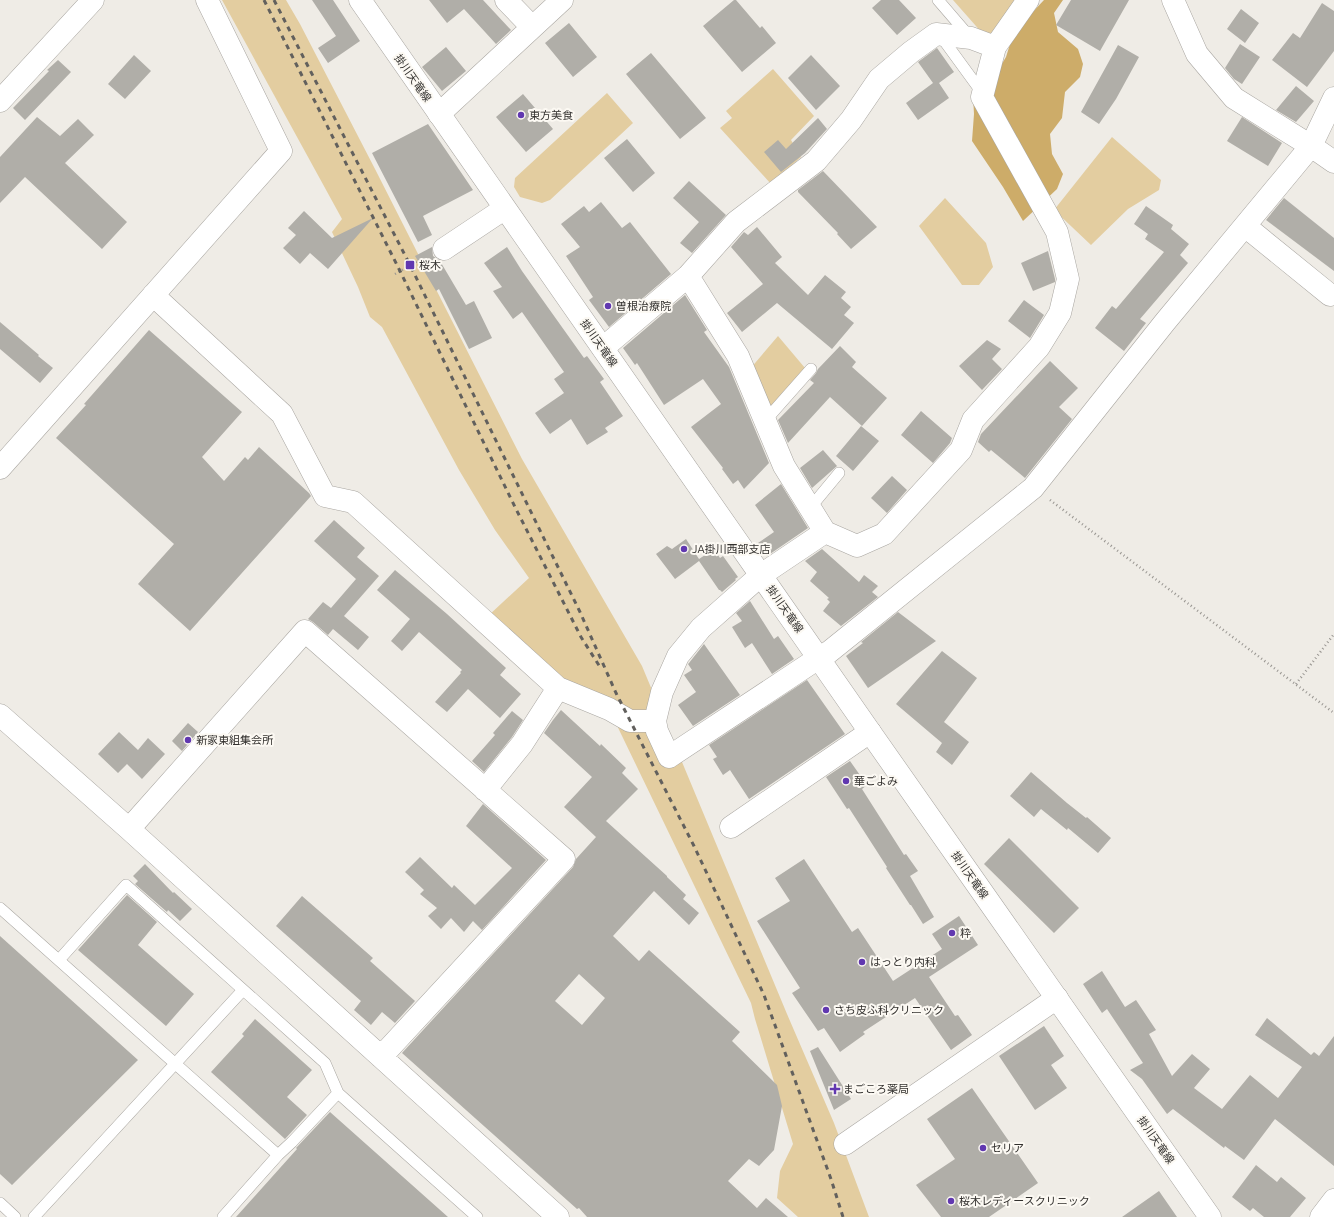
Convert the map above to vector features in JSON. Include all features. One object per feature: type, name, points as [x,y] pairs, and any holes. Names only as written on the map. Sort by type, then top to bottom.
[{"type":"street","points":[[0,101],[93,0]]},
{"type":"street","points":[[0,468],[281,151],[207,0]]},
{"type":"street","name":"掛川天竜線","points":[[360,0],[504,209],[603,348],[1210,1217]]},
{"type":"street","points":[[506,0],[532,27]]},
{"type":"street","points":[[438,114],[562,0]]},
{"type":"street","points":[[688,276],[738,356],[784,466],[825,532],[857,546],[884,534],[961,450],[973,420],[1039,347],[1060,312],[1068,279],[1057,232],[982,97],[995,47],[1028,0]]},
{"type":"street","points":[[1173,0],[1197,54],[1234,98],[1312,146],[1334,162]]},
{"type":"street","points":[[603,348],[688,276],[736,222],[816,161],[851,120],[879,79],[930,38],[936,34],[940,34],[971,38],[995,47]]},
{"type":"street","points":[[825,532],[761,575],[701,628],[678,656],[662,692],[655,721],[659,737],[669,757],[830,652],[1033,488],[1166,322],[1312,146],[1334,98]]},
{"type":"street","points":[[444,249],[504,209]]},
{"type":"street","points":[[1245,226],[1330,295]]},
{"type":"street","points":[[153,295],[282,414],[325,496],[353,502],[558,688],[609,709],[630,721],[655,721]]},
{"type":"street","points":[[129,829],[305,632],[564,859],[381,1057]]},
{"type":"street","points":[[485,790],[522,744],[558,688]]},
{"type":"street","points":[[0,716],[129,829],[558,1217]]},
{"type":"street","points":[[731,827],[870,732]]},
{"type":"street","points":[[845,1144],[1056,998]]},
{"type":"street","points":[[1321,1217],[1334,1200]]},
{"type":"lane","points":[[938,0],[971,38]]},
{"type":"lane","points":[[940,34],[983,94]]},
{"type":"lane","points":[[765,421],[812,369]]},
{"type":"lane","points":[[810,508],[839,473]]},
{"type":"lane","points":[[59,960],[126,885],[325,1063],[338,1093],[477,1217]]},
{"type":"lane","points":[[0,908],[278,1155]]},
{"type":"lane","points":[[34,1217],[242,990]]},
{"type":"lane","points":[[223,1217],[278,1155],[338,1093]]},
{"type":"lane","points":[[0,1203],[15,1217]]},
{"type":"path","points":[[394,274],[418,261]]},
{"type":"path","points":[[1033,488],[1334,713]]},
{"type":"path","points":[[1296,684],[1334,634]]},
{"type":"shaded area","points":[[222,0],[286,0],[300,24],[375,169],[522,459],[642,666],[834,1123],[869,1217],[798,1217],[777,1198],[780,1171],[793,1144],[751,1003],[609,709],[558,688],[488,616],[529,578],[495,530],[459,470],[382,327],[370,317],[358,287],[332,232],[342,219]]},
{"type":"shaded area","points":[[953,0],[1018,0],[991,36],[983,34]]},
{"type":"shaded area","points":[[1044,0],[1063,0],[1054,13],[1058,32],[1078,49],[1083,64],[1080,77],[1065,92],[1062,118],[1050,134],[1052,154],[1063,174],[1057,189],[1023,221],[1003,187],[972,141],[974,114],[973,96],[991,82],[1006,57],[1011,41],[1028,17]]},
{"type":"shaded area","points":[[773,69],[814,116],[791,140],[801,157],[771,184],[720,128],[732,118],[726,111]]},
{"type":"shaded area","points":[[607,93],[633,123],[550,200],[542,203],[520,197],[514,187],[515,178]]},
{"type":"shaded area","points":[[1112,137],[1161,180],[1159,190],[1128,209],[1091,245],[1054,210]]},
{"type":"shaded area","points":[[945,198],[986,243],[993,267],[979,285],[962,285],[919,226]]},
{"type":"shaded area","points":[[778,336],[805,368],[768,409],[750,369]]},
{"type":"building","points":[[312,0],[333,0],[360,41],[328,63],[318,48],[336,36]]},
{"type":"building","points":[[429,0],[483,0],[511,30],[496,44],[464,9],[447,23]]},
{"type":"building","points":[[734,0],[736,0],[760,28],[762,26],[776,43],[742,72],[703,26]]},
{"type":"building","points":[[881,0],[899,0],[916,18],[897,35],[872,8]]},
{"type":"building","points":[[1071,0],[1129,0],[1100,51],[1056,25]]},
{"type":"building","points":[[1322,3],[1334,11],[1334,51],[1307,87],[1272,60],[1293,33],[1300,38]]},
{"type":"building","points":[[1241,9],[1259,23],[1245,43],[1227,29]]},
{"type":"building","points":[[569,23],[597,57],[573,77],[545,43]]},
{"type":"building","points":[[1240,44],[1260,57],[1242,84],[1234,79],[1225,68]]},
{"type":"building","points":[[1118,45],[1139,57],[1116,99],[1099,124],[1081,112]]},
{"type":"building","points":[[446,47],[466,71],[442,91],[422,67]]},
{"type":"building","points":[[937,48],[954,72],[939,83],[949,98],[918,120],[906,103],[933,83],[918,62]]},
{"type":"building","points":[[651,53],[706,118],[680,139],[626,74]]},
{"type":"building","points":[[134,55],[151,71],[125,99],[108,84]]},
{"type":"building","points":[[811,55],[840,86],[816,110],[788,78]]},
{"type":"building","points":[[58,60],[71,72],[25,120],[13,108]]},
{"type":"building","points":[[1296,86],[1314,101],[1296,122],[1276,110]]},
{"type":"building","points":[[523,94],[553,129],[526,152],[496,117]]},
{"type":"building","points":[[37,117],[60,136],[78,119],[94,135],[65,163],[127,222],[102,249],[25,177],[0,203],[0,157]]},
{"type":"building","points":[[1242,117],[1282,143],[1268,166],[1227,141]]},
{"type":"building","points":[[818,118],[827,129],[805,153],[781,172],[764,152],[778,140],[786,149]]},
{"type":"building","points":[[428,124],[473,190],[423,216],[432,235],[418,242],[372,153]]},
{"type":"building","points":[[627,139],[655,173],[633,192],[604,158]]},
{"type":"building","points":[[823,171],[877,227],[851,249],[837,234],[838,233],[798,192],[798,190]]},
{"type":"building","points":[[689,181],[726,215],[692,253],[680,243],[699,222],[673,198]]},
{"type":"building","points":[[1284,198],[1334,238],[1334,271],[1266,220]]},
{"type":"building","points":[[601,202],[622,228],[630,222],[671,274],[609,327],[589,300],[593,297],[566,256],[580,247],[561,224],[584,206],[589,212]]},
{"type":"building","points":[[1146,206],[1173,225],[1171,229],[1189,244],[1180,255],[1188,263],[1140,319],[1146,323],[1124,351],[1095,328],[1112,306],[1116,309],[1164,252],[1145,239],[1148,234],[1134,224]]},
{"type":"building","points":[[304,211],[332,238],[373,218],[328,269],[310,253],[300,264],[283,248],[296,235],[288,228]]},
{"type":"building","points":[[757,227],[782,257],[775,263],[808,295],[825,275],[846,292],[841,298],[851,307],[844,315],[854,323],[832,349],[777,303],[742,332],[727,313],[763,284],[731,247],[744,232],[748,235]]},
{"type":"building","points":[[432,247],[433,256],[440,261],[466,305],[474,301],[492,338],[469,349],[439,289],[436,291],[415,256]]},
{"type":"building","points":[[507,247],[522,271],[584,358],[587,356],[604,379],[600,382],[623,416],[605,428],[608,432],[587,445],[571,419],[550,434],[535,413],[564,393],[554,379],[564,372],[522,312],[513,319],[493,291],[502,287],[484,263]]},
{"type":"building","points":[[1048,251],[1055,282],[1033,291],[1021,263]]},
{"type":"building","points":[[685,295],[707,330],[704,332],[729,367],[769,463],[744,489],[738,480],[733,484],[722,469],[723,468],[691,427],[721,404],[703,379],[664,405],[637,363],[635,365],[623,348]]},
{"type":"building","points":[[1024,300],[1044,315],[1030,338],[1008,321]]},
{"type":"building","points":[[0,322],[53,368],[40,383],[0,349]]},
{"type":"building","points":[[149,330],[242,412],[202,457],[224,481],[245,457],[248,460],[259,447],[311,496],[190,631],[138,584],[174,544],[56,438]]},
{"type":"building","points":[[987,340],[1001,349],[992,359],[1002,369],[982,390],[959,366]]},
{"type":"building","points":[[840,346],[856,362],[852,367],[887,398],[862,426],[830,397],[788,443],[778,420],[814,383],[810,380],[818,369]]},
{"type":"building","points":[[1050,361],[1078,388],[1059,407],[1072,419],[1025,478],[991,450],[989,452],[978,442],[981,434]]},
{"type":"building","points":[[921,411],[952,438],[950,443],[933,463],[901,435]]},
{"type":"building","points":[[861,426],[879,441],[853,471],[836,456]]},
{"type":"building","points":[[823,450],[837,466],[812,488],[800,468]]},
{"type":"building","points":[[892,476],[907,490],[887,513],[871,498]]},
{"type":"building","points":[[781,484],[808,528],[767,556],[758,543],[774,532],[755,505]]},
{"type":"building","points":[[334,520],[365,548],[357,557],[379,576],[344,616],[369,637],[358,650],[333,629],[328,635],[308,619],[323,602],[331,608],[356,579],[314,541]]},
{"type":"building","points":[[686,539],[699,559],[714,549],[720,558],[723,556],[738,577],[735,579],[736,580],[722,592],[719,590],[699,561],[675,579],[656,554],[667,546],[672,549]]},
{"type":"building","points":[[822,549],[859,582],[864,575],[878,586],[872,592],[878,597],[841,626],[823,611],[830,602],[827,599],[829,598],[810,581],[817,572],[805,561]]},
{"type":"building","points":[[395,570],[447,614],[506,668],[500,675],[521,694],[500,718],[468,689],[447,712],[435,702],[462,670],[419,632],[402,651],[391,641],[410,619],[377,590]]},
{"type":"building","points":[[750,601],[774,639],[778,636],[794,659],[772,674],[752,643],[745,648],[732,627],[742,621],[736,613]]},
{"type":"building","points":[[898,612],[936,641],[868,688],[846,656]]},
{"type":"building","points":[[704,644],[740,695],[693,726],[678,705],[696,692],[684,675],[692,670],[688,664]]},
{"type":"building","points":[[942,651],[977,678],[944,722],[969,742],[952,765],[936,752],[942,743],[896,704]]},
{"type":"building","points":[[807,680],[845,734],[749,799],[730,770],[723,775],[713,759],[717,757],[709,745]]},
{"type":"building","points":[[561,710],[600,746],[601,744],[626,768],[622,773],[638,789],[606,821],[667,876],[686,895],[683,899],[699,913],[689,925],[654,891],[613,936],[639,961],[649,950],[740,1032],[732,1041],[777,1085],[782,1106],[774,1150],[759,1166],[749,1159],[728,1181],[757,1208],[766,1198],[788,1217],[587,1217],[579,1208],[577,1209],[402,1053],[573,867],[576,859],[596,837],[564,807],[592,777],[544,733]],"holes":[[[579,974],[605,998],[582,1025],[555,1001]]]},
{"type":"building","points":[[512,711],[523,720],[512,737],[484,772],[472,761],[495,735],[493,733]]},
{"type":"building","name":"新家東組集会所","points":[[188,723],[198,732],[182,751],[172,741]]},
{"type":"building","points":[[119,732],[138,750],[148,738],[165,754],[142,779],[127,764],[118,773],[98,754]]},
{"type":"building","points":[[850,761],[867,785],[862,789],[904,855],[906,854],[918,871],[910,876],[934,917],[923,924],[849,808],[847,809],[826,777]]},
{"type":"building","points":[[1031,772],[1111,838],[1098,853],[1068,828],[1067,830],[1041,809],[1034,817],[1010,796]]},
{"type":"building","points":[[483,804],[546,860],[482,930],[473,921],[464,932],[451,918],[441,929],[428,916],[437,908],[420,894],[424,890],[405,872],[420,857],[452,888],[454,885],[475,905],[512,868],[466,826]]},
{"type":"building","points":[[1009,838],[1079,908],[1054,933],[984,864]]},
{"type":"building","points":[[804,859],[852,932],[858,928],[893,981],[942,949],[932,934],[959,916],[978,945],[929,977],[955,1016],[958,1015],[972,1035],[951,1050],[915,998],[863,1032],[865,1034],[840,1052],[824,1028],[818,1031],[792,993],[800,988],[757,921],[790,901],[775,878]]},
{"type":"building","points":[[145,864],[173,893],[174,892],[192,909],[180,921],[168,910],[167,912],[135,884],[138,881],[133,876]]},
{"type":"building","points":[[127,895],[157,922],[138,945],[194,994],[166,1026],[78,950]]},
{"type":"building","points":[[302,896],[373,958],[370,961],[415,1001],[395,1023],[382,1012],[371,1025],[354,1010],[361,1001],[276,926]]},
{"type":"building","points":[[0,936],[138,1060],[12,1185],[0,1174]]},
{"type":"building","points":[[1102,971],[1125,1007],[1136,1000],[1156,1030],[1149,1034],[1172,1076],[1192,1054],[1210,1069],[1194,1088],[1222,1109],[1250,1075],[1278,1098],[1302,1067],[1255,1035],[1267,1018],[1311,1055],[1314,1052],[1319,1056],[1334,1036],[1334,1166],[1275,1119],[1244,1160],[1225,1146],[1224,1148],[1173,1109],[1167,1114],[1142,1079],[1130,1070],[1143,1063],[1107,1009],[1102,1013],[1083,984]]},
{"type":"building","points":[[255,1019],[312,1070],[287,1097],[307,1115],[285,1139],[211,1072],[244,1036],[242,1034]]},
{"type":"building","points":[[1044,1026],[1064,1056],[1051,1065],[1067,1088],[1035,1110],[999,1056]]},
{"type":"building","points":[[818,1047],[851,1099],[834,1110],[810,1051]]},
{"type":"building","points":[[972,1088],[1038,1183],[989,1217],[941,1217],[916,1185],[955,1159],[927,1119]]},
{"type":"building","points":[[330,1112],[448,1217],[236,1217],[297,1149],[296,1148]]},
{"type":"building","points":[[1256,1165],[1277,1182],[1281,1177],[1306,1198],[1290,1217],[1264,1217],[1253,1208],[1250,1211],[1232,1197]]},
{"type":"building","points":[[1159,1191],[1177,1217],[1122,1217]]},
{"type":"railway","points":[[264,0],[400,271],[516,509],[581,637],[600,667]]},
{"type":"railway","points":[[274,0],[410,265],[580,612],[616,693],[694,846],[764,995],[831,1179],[843,1217]]},
{"type":"place","name":"東方美食","points":[[521,115]]},
{"type":"place","name":"桜木","points":[[410,265]]},
{"type":"place","name":"曽根治療院","points":[[608,306]]},
{"type":"place","name":"JA掛川西部支店","points":[[684,549]]},
{"type":"place","name":"新家東組集会所","points":[[188,740]]},
{"type":"place","name":"華ごよみ","points":[[846,781]]},
{"type":"place","name":"粋","points":[[952,933]]},
{"type":"place","name":"はっとり内科","points":[[862,962]]},
{"type":"place","name":"さち皮ふ科クリニック","points":[[826,1010]]},
{"type":"place","name":"まごころ薬局","points":[[835,1089]]},
{"type":"place","name":"セリア","points":[[983,1148]]},
{"type":"place","name":"桜木レディースクリニック","points":[[951,1201]]}]
